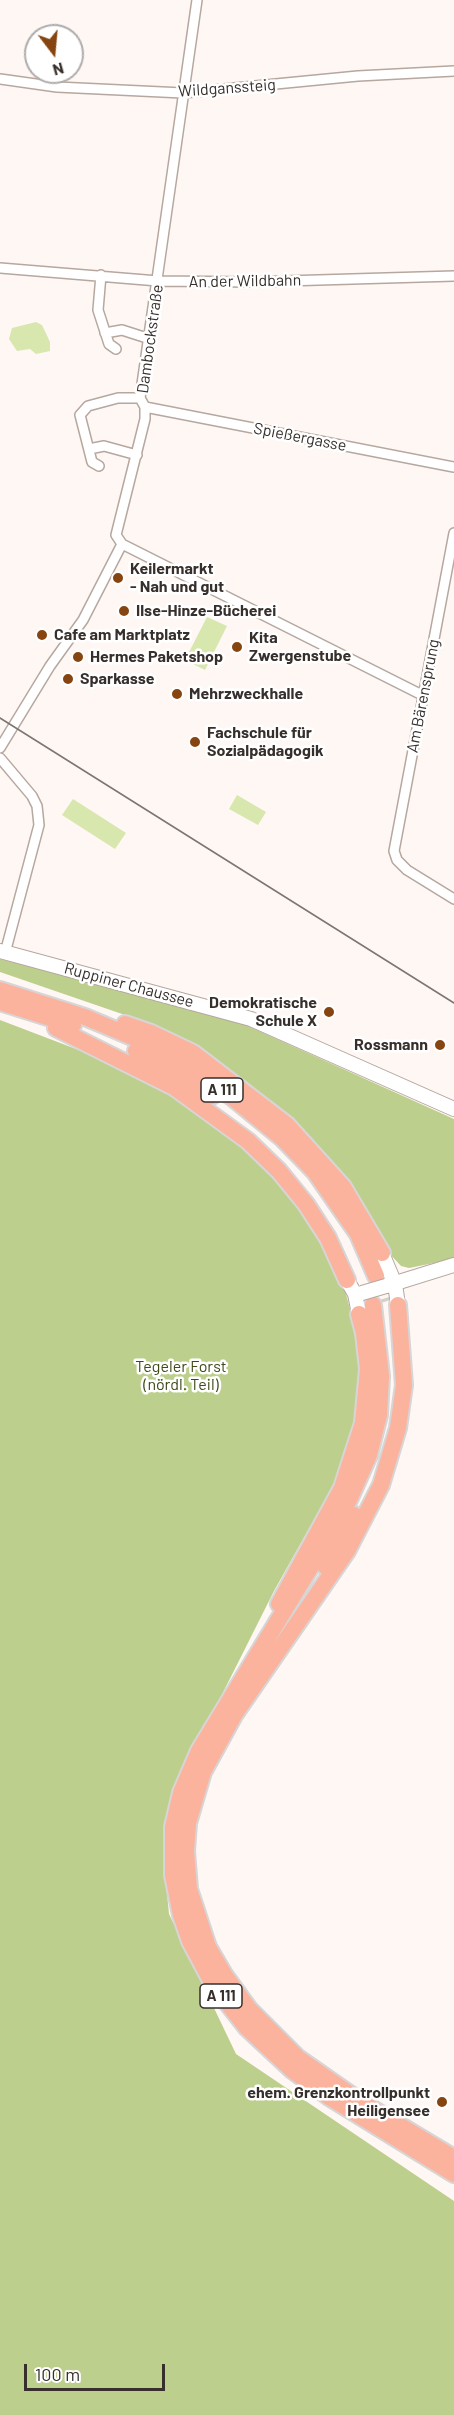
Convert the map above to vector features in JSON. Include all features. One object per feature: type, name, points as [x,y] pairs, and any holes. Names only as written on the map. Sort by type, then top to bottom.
[{"type":"highway","points":[[0,983],[151,1033],[194,1053],[264,1106],[314,1152],[351,1198],[382,1253]]},
{"type":"highway","name":"A 111","points":[[0,990],[85,1017],[137,1039],[186,1065],[234,1098],[282,1138],[320,1179],[358,1234],[374,1290],[392,1372],[389,1412],[377,1461],[360,1504],[340,1541],[185,1784],[173,1827],[172,1861],[176,1895],[187,1932],[200,1962],[214,1986],[247,2028],[292,2070],[346,2109],[454,2174]]},
{"type":"highway","points":[[0,1003],[135,1065],[174,1087],[221,1119],[267,1158],[294,1187],[328,1238],[374,1290]]},
{"type":"highway","points":[[222,1724],[342,1488],[363,1423],[367,1388],[366,1348],[359,1314]]},
{"type":"highway","name":"A 111","points":[[222,1724],[194,1798],[186,1839],[189,1889],[208,1947],[249,2010],[298,2058],[361,2102],[454,2158]]},
{"type":"street","name":"Dambockstraße","points":[[122,544],[116,535],[117,527],[137,455],[145,407],[140,398],[197,0]]},
{"type":"street","name":"Wildganssteig","points":[[0,79],[57,87],[183,93],[358,76],[454,71]]},
{"type":"street","name":"An der Wildbahn","points":[[0,268],[158,281],[251,282],[454,276]]},
{"type":"street","points":[[101,275],[99,310],[109,344],[116,349]]},
{"type":"street","points":[[105,333],[116,329],[150,339]]},
{"type":"street","points":[[99,466],[92,462],[80,415],[88,406],[118,398],[140,398]]},
{"type":"street","name":"Spießergasse","points":[[145,407],[454,467]]},
{"type":"street","points":[[88,449],[104,446],[137,455]]},
{"type":"street","name":"Am Bärensprung","points":[[454,533],[451,563],[422,695],[394,851],[397,860],[407,870],[454,899]]},
{"type":"street","points":[[0,748],[50,666],[83,620],[122,544],[422,695]]},
{"type":"street","points":[[0,758],[32,796],[37,806],[39,825],[2,952]]},
{"type":"street","name":"Ruppiner Chaussee","points":[[2,952],[251,1019],[454,1109]]},
{"type":"street","points":[[359,1314],[374,1290],[382,1253]]},
{"type":"street","points":[[374,1290],[454,1265]]},
{"type":"green space","points":[[36,322],[42,325],[50,342],[50,351],[36,354],[30,349],[17,351],[9,339],[12,328]]},
{"type":"green space","points":[[207,617],[227,626],[205,670],[185,660]]},
{"type":"green space","points":[[237,795],[266,812],[258,825],[229,809]]},
{"type":"green space","points":[[73,799],[126,833],[115,849],[62,815]]},
{"type":"green space","points":[[0,959],[228,1017],[454,1119],[454,1259],[409,1268],[401,1266],[389,1253],[347,1181],[285,1114],[246,1081],[215,1060],[125,1015],[0,972]]},
{"type":"green space","name":"Tegeler Forst (nördl. Teil)","points":[[0,1020],[97,1057],[163,1091],[233,1139],[269,1172],[299,1206],[325,1244],[346,1294],[357,1336],[361,1368],[358,1421],[344,1466],[274,1591],[171,1796],[164,1824],[164,1862],[169,1914],[236,2054],[454,2201],[454,2415],[0,2415]]},
{"type":"tunnel","points":[[376,1276],[384,1302]]},
{"type":"tram line","points":[[0,718],[454,1003]]},
{"type":"place","name":"Keilermarkt - Nah und gut","points":[[118,578]]},
{"type":"place","name":"Ilse-Hinze-Bücherei","points":[[124,611]]},
{"type":"place","name":"Cafe am Marktplatz","points":[[42,635]]},
{"type":"place","name":"Kita Zwergenstube","points":[[237,647]]},
{"type":"place","name":"Hermes Paketshop","points":[[78,657]]},
{"type":"place","name":"Sparkasse","points":[[68,679]]},
{"type":"place","name":"Mehrzweckhalle","points":[[177,694]]},
{"type":"place","name":"Fachschule für Sozialpädagogik","points":[[195,742]]},
{"type":"place","name":"Demokratische Schule X","points":[[329,1012]]},
{"type":"place","name":"Rossmann","points":[[440,1045]]},
{"type":"place","name":"ehem. Grenzkontrollpunkt Heiligensee","points":[[442,2102]]}]
